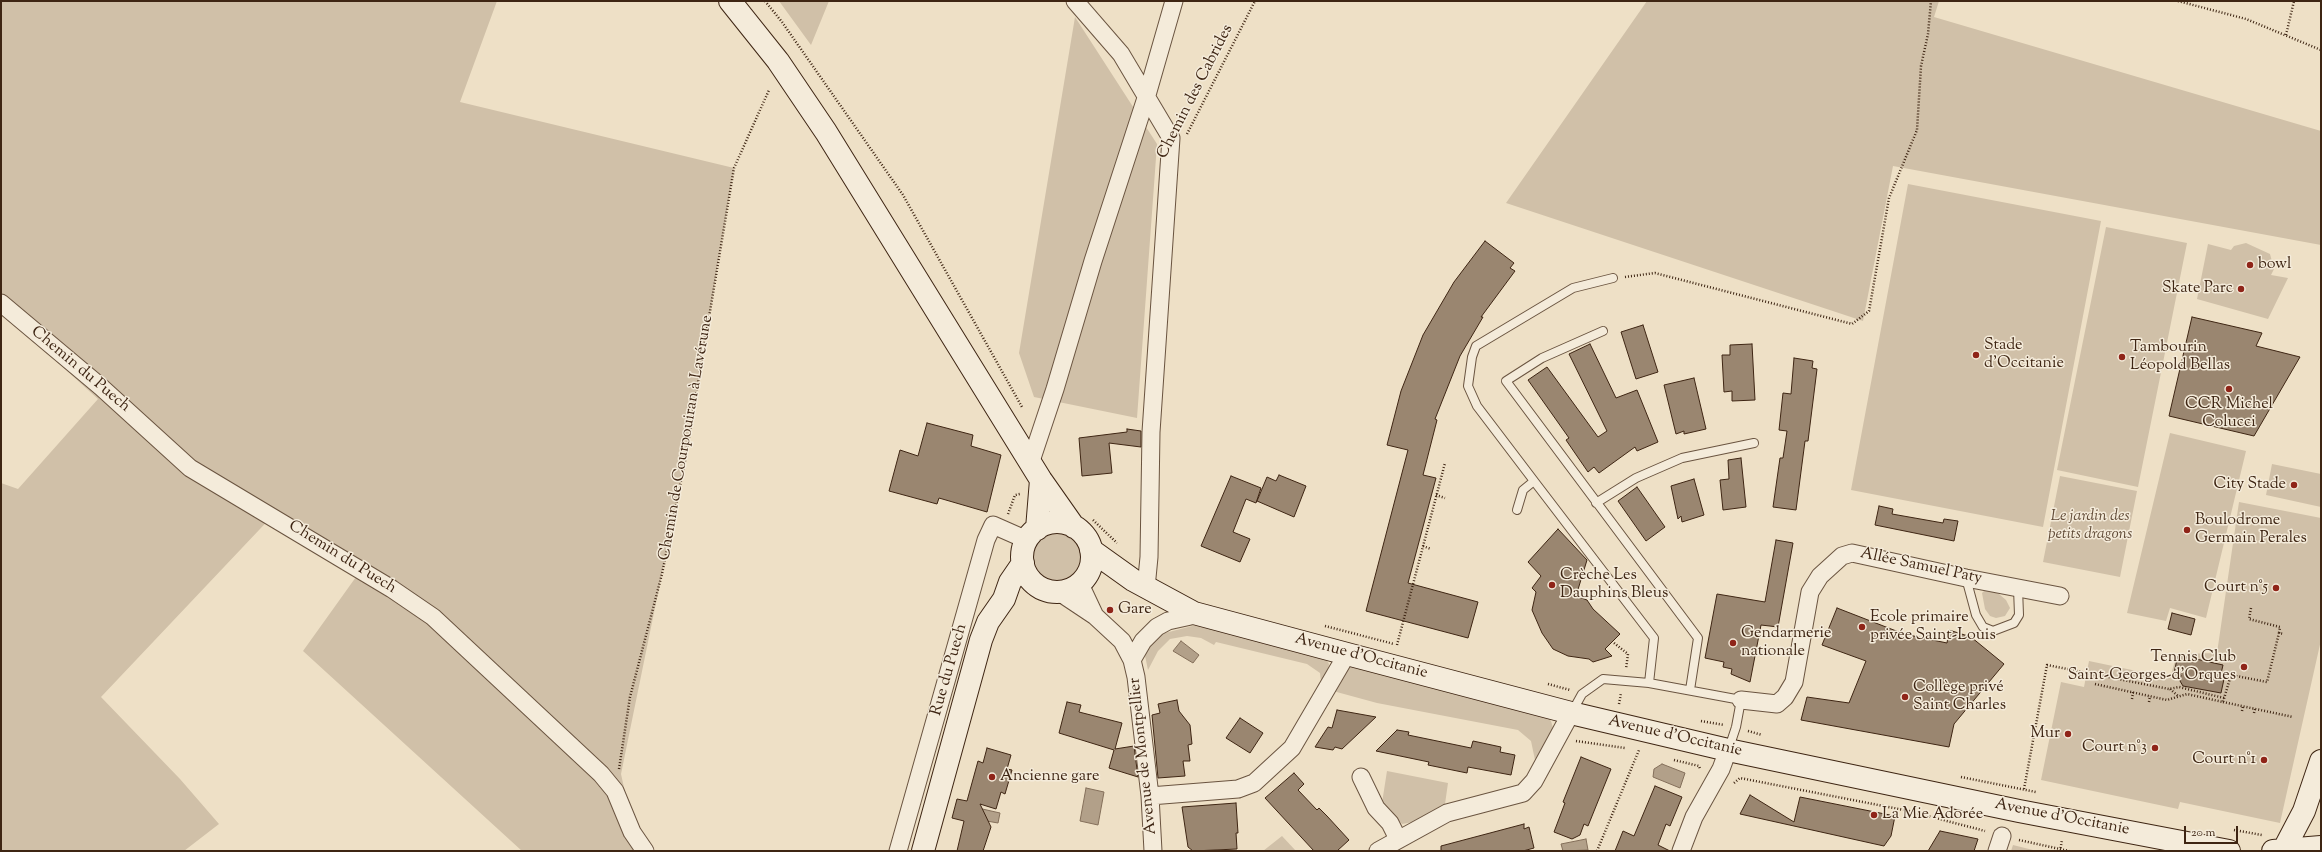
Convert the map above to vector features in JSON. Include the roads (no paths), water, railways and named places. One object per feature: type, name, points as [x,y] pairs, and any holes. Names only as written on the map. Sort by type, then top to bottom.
[{"type":"street","points":[[730,1],[778,61],[826,132],[1031,460],[1041,480],[1074,527],[1085,536],[1091,550],[1092,561],[1085,578],[1068,590],[1052,591],[1004,599]]},
{"type":"street","points":[[1075,1],[1121,54],[1147,95],[1171,138],[1151,432],[1150,557],[1140,584]]},
{"type":"street","points":[[1031,460],[1056,389],[1093,261],[1147,95],[1174,1]]},
{"type":"street","name":"Chemin du Puech","points":[[1,303],[101,387],[190,468],[392,589],[433,617],[601,774],[615,791],[638,848]]},
{"type":"street","points":[[1041,480],[1032,534],[1023,551],[1023,563],[1029,578],[1052,591]]},
{"type":"street","points":[[1032,534],[1055,522],[1074,527]]},
{"type":"street","name":"Rue du Puech","points":[[898,851],[986,540],[993,525],[1032,534]]},
{"type":"street","name":"Avenue d'Occitanie","points":[[1091,550],[1140,584],[1200,614],[1346,654],[1571,713],[1728,750],[2026,812],[2229,851]]},
{"type":"street","name":"Allée Samuel Paty","points":[[1741,700],[1777,704],[1785,698],[1794,682],[1810,592],[1820,576],[1842,556],[1852,552],[1966,578],[2060,596]]},
{"type":"street","points":[[923,851],[981,640],[988,622],[1004,599],[1010,582],[1023,563]]},
{"type":"street","name":"Avenue d'Occitanie","points":[[1085,578],[1140,584]]},
{"type":"street","name":"Avenue de Montpellier","points":[[1085,578],[1095,616]]},
{"type":"street","name":"Avenue de Montpellier","points":[[1052,591],[1095,616],[1127,647],[1136,677],[1150,796],[1153,851]]},
{"type":"street","name":"Avenue de Montpellier","points":[[1132,660],[1143,641],[1157,627],[1168,621],[1200,614]]},
{"type":"street","points":[[1150,796],[1238,789],[1254,783],[1292,748],[1346,654]]},
{"type":"street","points":[[1378,851],[1447,813],[1523,793],[1534,781],[1571,713]]},
{"type":"street","points":[[1681,851],[1694,817],[1721,769],[1728,750]]},
{"type":"street","points":[[2283,851],[2304,811],[2321,761]]},
{"type":"street","points":[[1361,777],[1376,808],[1390,823],[1398,839]]},
{"type":"street","points":[[2273,851],[2317,848],[2305,825],[2304,811]]},
{"type":"lane","points":[[1613,278],[1574,288],[1476,346],[1472,357],[1468,386],[1477,406],[1654,638],[1649,683]]},
{"type":"lane","points":[[1603,331],[1542,358],[1506,381],[1698,638],[1690,690]]},
{"type":"lane","points":[[1596,503],[1636,478],[1682,458],[1754,443]]},
{"type":"lane","points":[[1517,510],[1523,490],[1534,481]]},
{"type":"lane","points":[[1966,578],[1976,615],[1983,627],[1993,631],[2014,623],[2019,615],[2018,588]]},
{"type":"lane","points":[[1571,713],[1582,694],[1603,679],[1624,679],[1741,700],[1736,727],[1728,750]]},
{"type":"place","name":"bowl","points":[[2250,265]]},
{"type":"place","name":"Skate Parc","points":[[2241,289]]},
{"type":"place","name":"Stade d'Occitanie","points":[[1976,355]]},
{"type":"place","name":"Tambourin Léopold Bellas","points":[[2122,357]]},
{"type":"place","name":"CCR Michel Colucci","points":[[2229,389]]},
{"type":"place","name":"City Stade","points":[[2294,485]]},
{"type":"place","name":"Boulodrome Germain Perales","points":[[2187,530]]},
{"type":"place","name":"Crèche Les Dauphins Bleus","points":[[1552,585]]},
{"type":"place","name":"Court n°5","points":[[2276,588]]},
{"type":"place","name":"Gare","points":[[1110,610]]},
{"type":"place","name":"Ecole primaire privée Saint-Louis","points":[[1862,627]]},
{"type":"place","name":"Gendarmerie nationale","points":[[1733,643]]},
{"type":"place","name":"Tennis Club Saint-Georges-d'Orques","points":[[2244,667]]},
{"type":"place","name":"Collège privé Saint Charles","points":[[1905,697]]},
{"type":"place","name":"Mur","points":[[2068,734]]},
{"type":"place","name":"Court n°3","points":[[2155,748]]},
{"type":"place","name":"Court n°1","points":[[2264,760]]},
{"type":"place","name":"Ancienne gare","points":[[992,777]]},
{"type":"place","name":"La Mie Adorée","points":[[1874,815]]},
{"type":"park label","name":"Le jardin des petits dragons","points":[[2090,526]]}]
